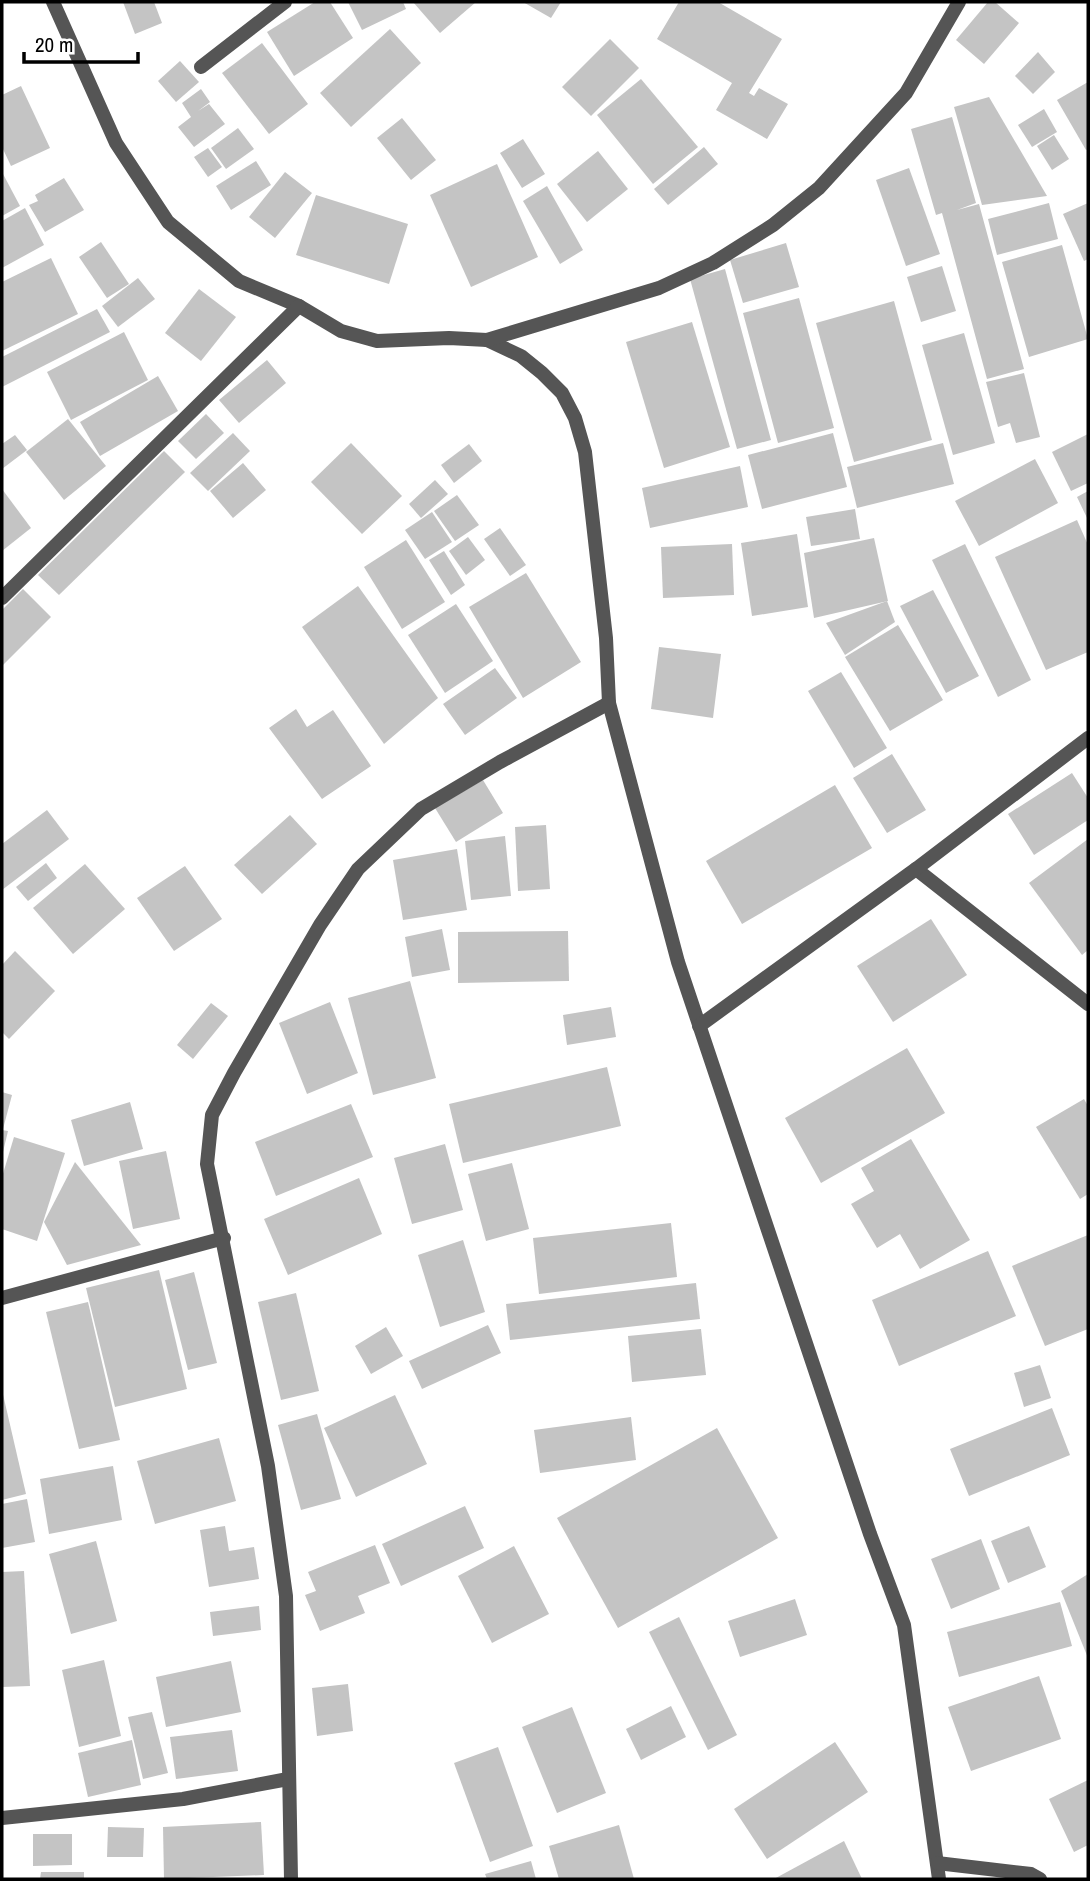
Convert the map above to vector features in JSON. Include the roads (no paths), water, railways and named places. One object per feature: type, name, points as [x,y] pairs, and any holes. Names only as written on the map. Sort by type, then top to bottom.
[{"type":"street","points":[[53,2],[116,143],[168,222],[239,281],[299,306],[341,331],[377,341],[449,338],[487,340],[659,288],[713,263],[773,225],[819,188],[906,93],[959,2]]},
{"type":"street","points":[[201,67],[285,2]]},
{"type":"street","points":[[2,598],[299,306]]},
{"type":"street","points":[[487,340],[521,356],[562,394],[575,418],[585,452],[607,638],[609,703],[678,962],[870,1534],[904,1625],[939,1879]]},
{"type":"street","points":[[291,1879],[286,1596],[268,1466],[207,1164],[212,1115],[320,925],[358,869],[421,809],[500,762],[609,703]]},
{"type":"street","points":[[699,1026],[916,869],[1088,738]]},
{"type":"street","points":[[916,869],[1087,1002]]},
{"type":"street","points":[[2,1298],[224,1238]]},
{"type":"street","points":[[2,1818],[183,1799],[288,1779]]},
{"type":"street","points":[[937,1863],[1031,1874],[1040,1879]]}]
